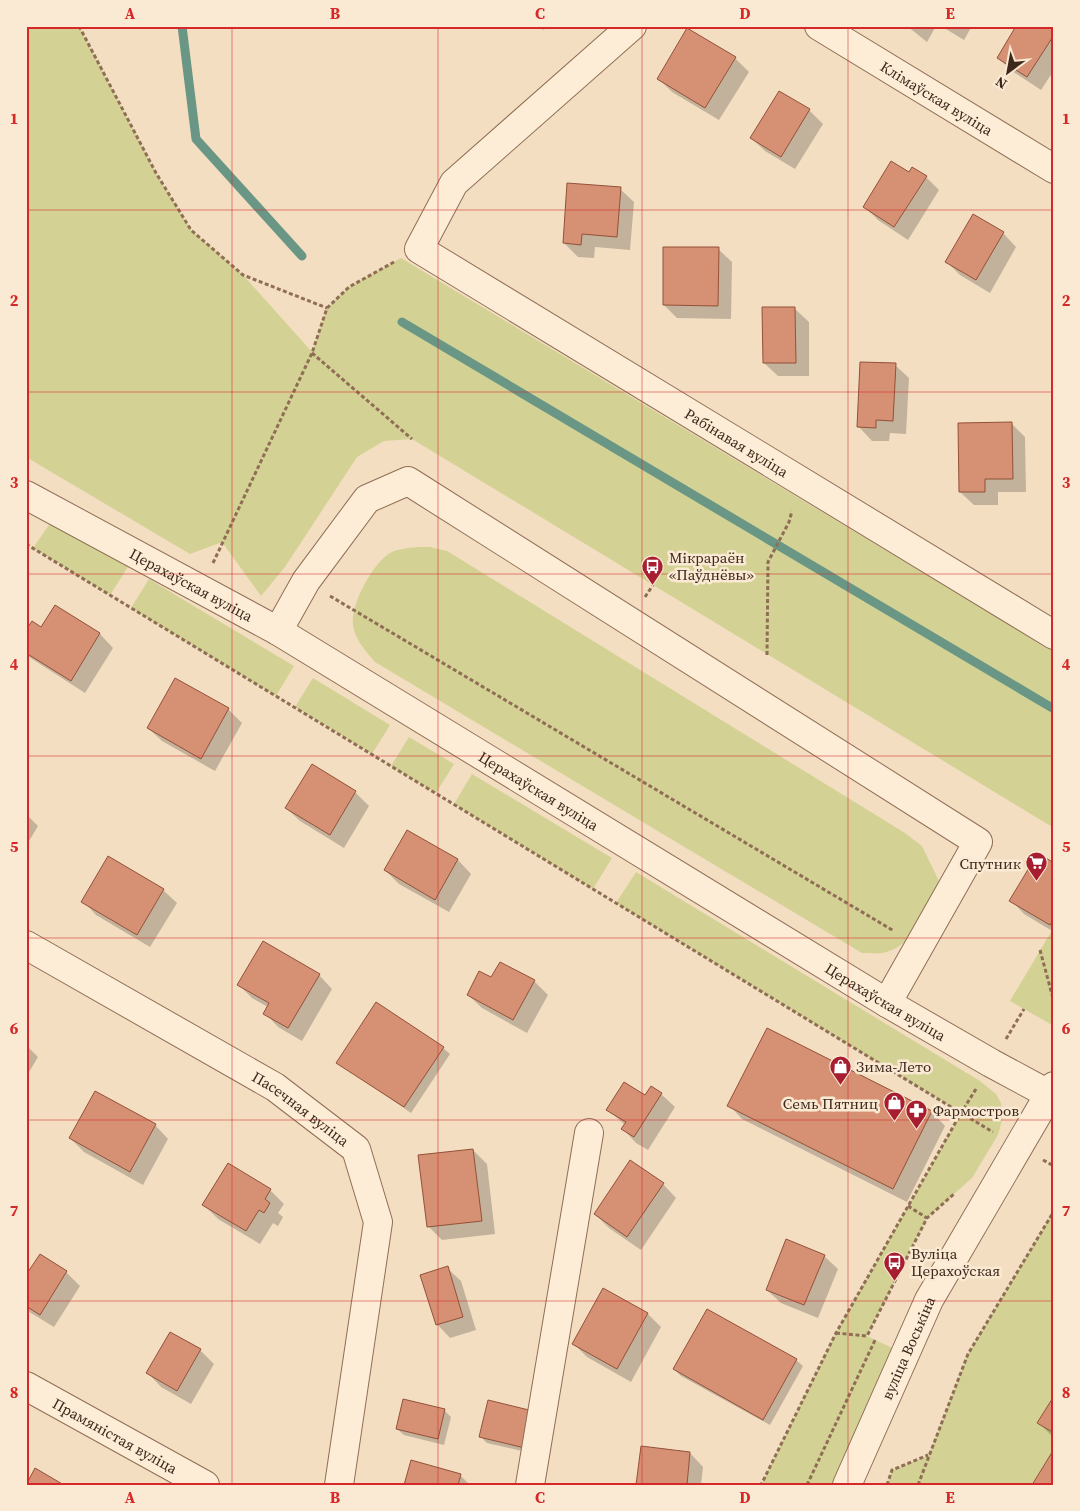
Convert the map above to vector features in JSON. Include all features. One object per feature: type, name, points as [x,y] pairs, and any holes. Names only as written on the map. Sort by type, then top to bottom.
[{"type":"street","points":[[420,249],[454,183],[632,26]]},
{"type":"street","name":"Клімаўская вуліца","points":[[819,26],[1054,169]]},
{"type":"street","name":"Рабінавая вуліца","points":[[420,249],[1054,635]]},
{"type":"street","points":[[278,631],[306,582],[367,499],[408,481],[978,842],[887,1003]]},
{"type":"street","name":"Церахаўская вуліца","points":[[26,495],[278,631],[887,1003],[1052,1093]]},
{"type":"street","name":"Пасечная вуліца","points":[[26,945],[275,1087],[356,1149],[378,1222],[340,1485]]},
{"type":"street","name":"вуліца Воськіна","points":[[847,1485],[929,1300],[1052,1093]]},
{"type":"street","points":[[530,1485],[589,1133]]},
{"type":"street","name":"Прамяністая вуліца","points":[[26,1386],[205,1485]]},
{"type":"path","points":[[79,26],[156,173],[191,230],[243,275],[327,308]]},
{"type":"path","points":[[201,588],[312,353],[327,308],[349,286],[420,249]]},
{"type":"path","points":[[312,353],[412,439]]},
{"type":"path","points":[[767,655],[768,562],[790,522]]},
{"type":"path","points":[[26,544],[998,1135]]},
{"type":"path","points":[[306,582],[920,946]]},
{"type":"path","points":[[1040,950],[1054,1002]]},
{"type":"path","points":[[1003,1044],[1024,1009]]},
{"type":"path","points":[[761,1485],[836,1333],[980,1082]]},
{"type":"path","points":[[836,1333],[867,1336],[927,1218],[908,1206]]},
{"type":"path","points":[[918,1485],[968,1354],[1054,1211]]},
{"type":"path","points":[[807,1485],[876,1338]]},
{"type":"path","points":[[887,1485],[892,1470],[929,1455]]},
{"type":"shaded area","points":[[26,26],[79,26],[156,173],[191,230],[243,275],[312,352],[327,308],[349,287],[401,258],[1054,652],[1054,828],[412,439],[384,441],[357,457],[285,567],[261,596],[222,542],[190,554],[26,457]]},
{"type":"shaded area","points":[[51,522],[128,567],[110,595],[33,548]]},
{"type":"shaded area","points":[[430,547],[447,551],[905,833],[922,846],[939,881],[919,925],[903,943],[893,950],[880,953],[862,953],[375,662],[360,643],[354,630],[354,612],[357,601],[374,569],[387,555],[397,550]]},
{"type":"shaded area","points":[[149,579],[294,666],[276,696],[131,608]]},
{"type":"shaded area","points":[[313,678],[390,725],[372,754],[295,707]]},
{"type":"shaded area","points":[[409,737],[454,764],[436,793],[391,766]]},
{"type":"shaded area","points":[[472,774],[612,858],[593,889],[454,804]]},
{"type":"shaded area","points":[[636,872],[980,1081],[996,1094],[1001,1103],[1003,1116],[998,1135],[972,1178],[927,1218],[867,1336],[905,1354],[847,1485],[761,1485],[836,1333],[961,1113],[616,903]]},
{"type":"shaded area","points":[[1054,927],[1054,1026],[1010,1001]]},
{"type":"shaded area","points":[[1054,1211],[1054,1396],[1037,1423],[1054,1433],[1054,1449],[1032,1485],[887,1485],[892,1470],[929,1455],[968,1354]]},
{"type":"building","points":[[1016,26],[1054,26],[1054,35],[1027,77],[997,58]]},
{"type":"building","points":[[687,28],[736,57],[705,108],[657,79]]},
{"type":"building","points":[[779,91],[810,109],[781,157],[750,138]]},
{"type":"building","points":[[891,161],[909,172],[912,167],[927,176],[894,227],[863,207]]},
{"type":"building","points":[[567,183],[621,187],[617,237],[582,234],[581,245],[563,243]]},
{"type":"building","points":[[973,214],[1004,232],[976,280],[945,262]]},
{"type":"building","points":[[663,247],[719,247],[718,306],[663,305]]},
{"type":"building","points":[[762,307],[795,307],[796,363],[763,363]]},
{"type":"building","points":[[860,362],[896,363],[893,421],[876,420],[876,428],[857,427]]},
{"type":"building","points":[[1012,422],[1013,479],[985,479],[985,492],[959,492],[958,423]]},
{"type":"building","points":[[55,605],[100,633],[71,681],[26,653],[26,630],[32,621],[41,627]]},
{"type":"building","points":[[175,678],[229,708],[201,759],[147,728]]},
{"type":"building","points":[[312,764],[356,791],[330,835],[285,808]]},
{"type":"building","points":[[407,830],[458,859],[435,900],[384,870]]},
{"type":"building","name":"Спутник","points":[[1038,853],[1054,863],[1054,918],[1050,925],[1009,901]]},
{"type":"building","points":[[108,856],[164,889],[137,935],[81,902]]},
{"type":"building","points":[[263,941],[320,974],[288,1028],[263,1014],[269,1003],[237,985]]},
{"type":"building","points":[[500,962],[535,980],[513,1020],[467,995],[479,971],[491,977]]},
{"type":"building","points":[[376,1002],[444,1047],[404,1107],[336,1063]]},
{"type":"building","points":[[767,1028],[932,1111],[893,1189],[727,1106]]},
{"type":"building","points":[[624,1082],[645,1095],[651,1086],[662,1093],[634,1137],[621,1129],[626,1122],[606,1110]]},
{"type":"building","points":[[95,1091],[156,1124],[130,1172],[69,1138]]},
{"type":"building","points":[[473,1149],[482,1221],[427,1227],[418,1155]]},
{"type":"building","points":[[630,1160],[664,1183],[627,1237],[594,1214]]},
{"type":"building","points":[[228,1163],[271,1189],[265,1199],[270,1203],[264,1213],[259,1210],[246,1231],[202,1205]]},
{"type":"building","points":[[786,1239],[825,1255],[804,1305],[766,1290]]},
{"type":"building","points":[[40,1254],[67,1271],[40,1315],[26,1306],[26,1275]]},
{"type":"building","points":[[448,1266],[463,1317],[436,1325],[420,1275]]},
{"type":"building","points":[[603,1288],[648,1313],[617,1369],[572,1344]]},
{"type":"building","points":[[707,1309],[797,1359],[763,1420],[673,1369]]},
{"type":"building","points":[[170,1332],[201,1349],[177,1391],[146,1373]]},
{"type":"building","points":[[1054,1396],[1054,1433],[1037,1423]]},
{"type":"building","points":[[403,1399],[445,1409],[438,1439],[396,1429]]},
{"type":"building","points":[[488,1400],[533,1411],[525,1448],[479,1437]]},
{"type":"building","points":[[641,1446],[690,1452],[687,1485],[636,1485]]},
{"type":"building","points":[[1054,1449],[1054,1485],[1032,1485]]},
{"type":"building","points":[[411,1460],[461,1474],[458,1485],[404,1485]]},
{"type":"building","points":[[35,1468],[64,1485],[26,1485]]},
{"type":"waterway","points":[[182,26],[196,139],[302,256]]},
{"type":"waterway","points":[[402,322],[1054,709]]},
{"type":"place","name":"Мікрараён «Паўднёвы»","points":[[653,585]]},
{"type":"place","name":"Спутник","points":[[1037,882]]},
{"type":"place","name":"Зима-Лето","points":[[840,1085]]},
{"type":"place","name":"Семь Пятниц","points":[[894,1122]]},
{"type":"place","name":"Фармостров","points":[[917,1129]]},
{"type":"place","name":"Вуліца Церахоўская","points":[[895,1281]]}]
